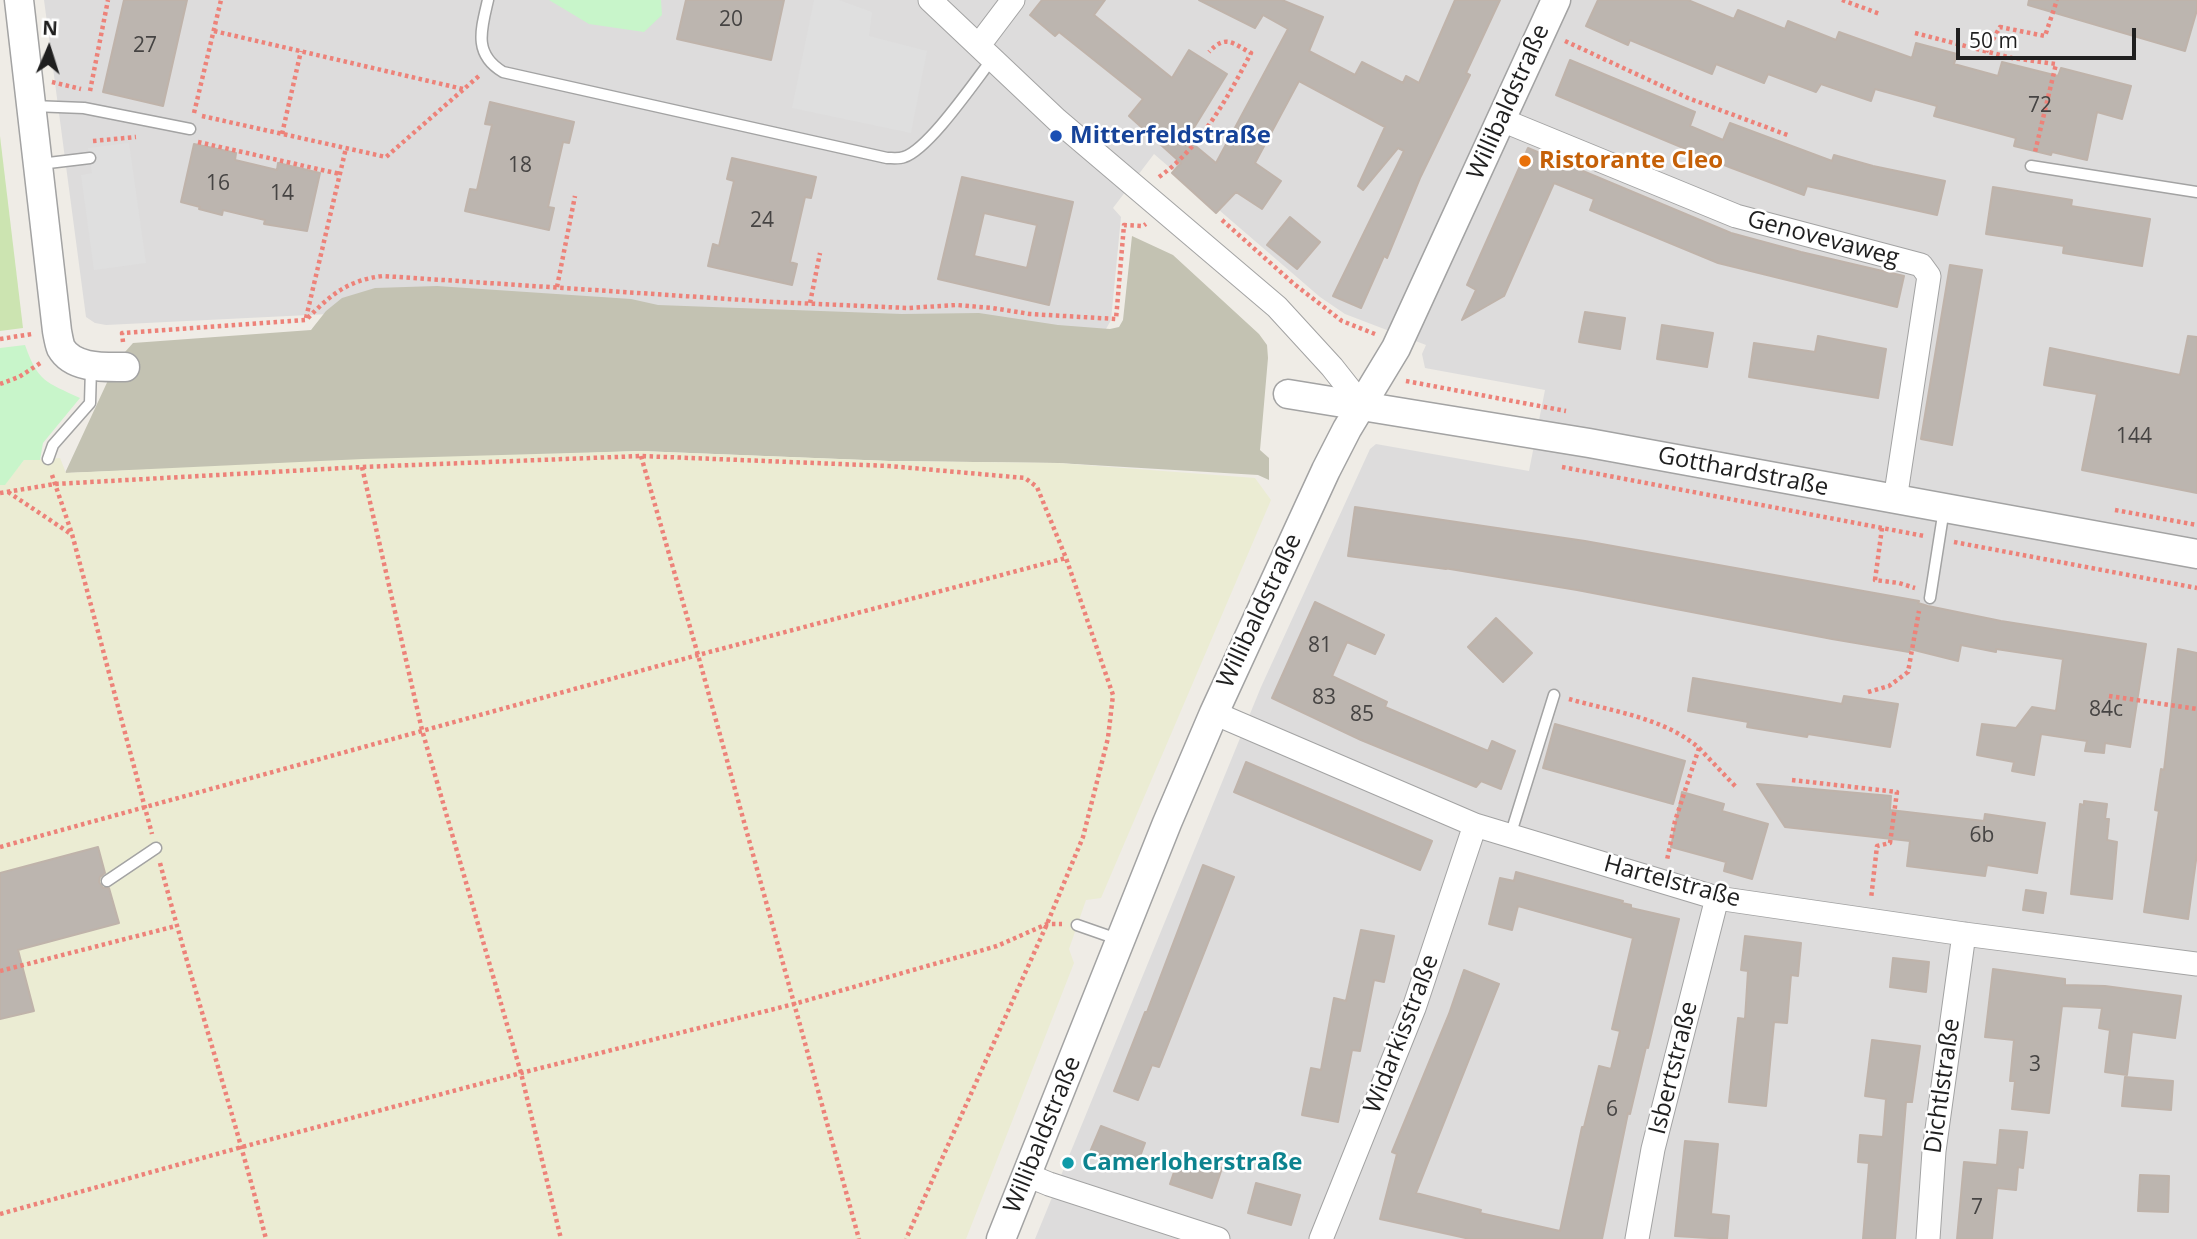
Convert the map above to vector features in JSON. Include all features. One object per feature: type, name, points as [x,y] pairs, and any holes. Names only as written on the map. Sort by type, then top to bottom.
[{"type":"street","points":[[19,0],[59,339],[70,357],[91,366],[125,367]]},
{"type":"street","points":[[930,0],[1058,120],[1277,307],[1362,405]]},
{"type":"street","points":[[986,52],[1013,0]]},
{"type":"street","name":"Willibaldstraße","points":[[1001,1239],[1214,713],[1326,470],[1347,429],[1396,348],[1556,0]]},
{"type":"street","name":"Genovevaweg","points":[[1502,120],[1736,216],[1921,265],[1929,276],[1895,500]]},
{"type":"street","name":"Gotthardstraße","points":[[1287,394],[1588,443],[2197,554]]},
{"type":"street","name":"Hartelstraße","points":[[1214,713],[1475,825],[1717,898],[2197,964]]},
{"type":"street","name":"Widarkisstraße","points":[[1321,1239],[1415,1008],[1475,825]]},
{"type":"street","name":"Isbertstraße","points":[[1637,1239],[1653,1149],[1717,898]]},
{"type":"street","name":"Dichtlstraße","points":[[1928,1239],[1934,1151],[1965,934]]},
{"type":"street","points":[[1027,1175],[1218,1239]]},
{"type":"lane","points":[[488,0],[481,29],[481,48],[491,65],[503,72],[887,158],[903,158],[930,138],[986,52]]},
{"type":"lane","points":[[30,93],[190,135]]},
{"type":"lane","points":[[37,164],[90,158]]},
{"type":"lane","points":[[2031,166],[2197,192]]},
{"type":"lane","points":[[48,459],[53,445],[90,403],[91,366]]},
{"type":"lane","points":[[1926,596],[1940,539],[1944,509]]},
{"type":"lane","points":[[1510,836],[1555,695]]},
{"type":"lane","points":[[107,881],[156,848]]},
{"type":"lane","points":[[1077,925],[1120,940]]},
{"type":"path","points":[[30,93],[47,81],[90,91],[108,0]]},
{"type":"path","points":[[194,114],[221,0]]},
{"type":"path","points":[[1842,0],[1880,14]]},
{"type":"path","points":[[1986,52],[2000,27],[2045,36],[2057,0]]},
{"type":"path","points":[[214,31],[463,89]]},
{"type":"path","points":[[1542,31],[1688,99],[1790,136]]},
{"type":"path","points":[[1915,33],[2012,58],[2056,64],[2031,166]]},
{"type":"path","points":[[1140,190],[1166,173],[1203,133],[1251,53],[1228,41],[1218,42],[1209,52]]},
{"type":"path","points":[[282,134],[301,51]]},
{"type":"path","points":[[181,111],[386,157],[491,65]]},
{"type":"path","points":[[190,135],[340,174]]},
{"type":"path","points":[[91,142],[141,136]]},
{"type":"path","points":[[306,320],[346,148]]},
{"type":"path","points":[[557,286],[575,196]]},
{"type":"path","points":[[1222,220],[1294,284],[1342,321],[1375,334]]},
{"type":"path","points":[[125,367],[122,333],[306,320],[344,287],[363,278],[383,276],[908,308],[957,305],[1030,314],[1116,319],[1124,225],[1143,226]]},
{"type":"path","points":[[810,303],[820,253]]},
{"type":"path","points":[[0,339],[59,339]]},
{"type":"path","points":[[0,384],[19,377],[59,339]]},
{"type":"path","points":[[641,456],[859,1239]]},
{"type":"path","points":[[0,493],[55,484],[362,467],[641,456],[889,466],[1025,478],[1037,487],[1066,558],[1113,695],[1108,738],[1083,837],[1047,924],[906,1239]]},
{"type":"path","points":[[48,459],[72,534],[176,926],[242,1147],[266,1239]]},
{"type":"path","points":[[1554,466],[2197,588]]},
{"type":"path","points":[[362,467],[422,730],[521,1073],[561,1239]]},
{"type":"path","points":[[8,492],[72,534]]},
{"type":"path","points":[[1882,528],[1875,580],[1914,587],[1926,596]]},
{"type":"path","points":[[0,847],[698,655],[1066,558]]},
{"type":"path","points":[[1868,692],[1889,686],[1908,672],[1920,607]]},
{"type":"path","points":[[1555,695],[1664,726],[1686,736],[1736,787]]},
{"type":"path","points":[[2109,696],[2197,709]]},
{"type":"path","points":[[1663,881],[1675,821],[1699,748]]},
{"type":"path","points":[[1792,780],[1897,792],[1890,843],[1877,846],[1868,920]]},
{"type":"path","points":[[0,1214],[521,1073],[794,1004],[997,946],[1047,924],[1077,925]]},
{"type":"path","points":[[0,971],[176,926]]},
{"type":"shaded area","points":[[44,0],[2197,0],[2197,1239],[1035,1239],[1261,687],[1370,449],[1376,444],[1529,471],[1545,390],[1425,368],[1422,354],[1426,345],[1345,314],[1320,297],[1154,154],[1113,208],[1121,217],[1111,320],[1106,329],[450,308],[106,325],[95,323],[86,317]]},
{"type":"shaded area","points":[[814,0],[839,0],[872,12],[869,36],[927,51],[911,133],[792,108]]},
{"type":"shaded area","points":[[129,143],[146,263],[94,270],[81,175],[92,173],[88,148]]},
{"type":"shaded area","points":[[1132,236],[1173,255],[1259,334],[1267,345],[1260,450],[1269,458],[1269,480],[1258,475],[1058,463],[889,461],[640,451],[65,473],[117,361],[133,343],[311,330],[326,311],[342,298],[375,288],[437,286],[631,299],[658,305],[902,314],[979,313],[1058,325],[1110,329],[1119,327],[1123,320]]},
{"type":"green space","points":[[549,0],[661,0],[662,15],[644,32],[589,24]]},
{"type":"green space","points":[[0,136],[23,328],[0,331]]},
{"type":"green space","points":[[25,345],[39,374],[80,398],[43,443],[40,460],[24,460],[5,485],[0,485],[0,348]]},
{"type":"green space","points":[[640,451],[889,461],[1058,463],[1255,478],[1271,500],[1101,898],[1086,900],[1069,949],[1074,963],[966,1239],[0,1239],[0,485],[5,484],[24,460],[60,458],[66,473],[363,459]]},
{"type":"building","points":[[124,0],[187,0],[163,106],[103,92]]},
{"type":"building","points":[[686,0],[784,0],[771,60],[677,39]]},
{"type":"building","points":[[1042,0],[1105,0],[1094,15],[1172,78],[1189,50],[1227,74],[1187,139],[1216,163],[1288,29],[1263,15],[1255,28],[1199,0],[1282,0],[1323,17],[1309,51],[1355,75],[1362,62],[1403,83],[1406,76],[1419,83],[1455,0],[1500,0],[1466,73],[1470,75],[1420,178],[1387,258],[1384,256],[1361,308],[1333,296],[1404,151],[1398,148],[1363,190],[1358,186],[1385,127],[1299,81],[1255,163],[1281,181],[1262,209],[1236,192],[1216,213],[1172,173],[1181,163],[1129,116],[1143,99],[1059,32],[1055,36],[1030,15]]},
{"type":"building","points":[[1598,0],[1688,0],[1734,19],[1738,10],[1785,29],[1788,21],[1836,40],[1839,32],[1912,58],[1916,43],[1957,54],[1954,64],[1998,76],[2002,62],[2058,76],[2061,68],[2131,86],[2122,119],[2097,112],[2087,160],[2052,152],[2051,155],[2014,146],[2016,138],[1934,116],[1937,106],[1875,89],[1871,101],[1821,84],[1816,92],[1768,74],[1764,83],[1716,64],[1712,74],[1630,40],[1628,45],[1586,26]]},
{"type":"building","points":[[2029,0],[2197,0],[2197,10],[2185,51],[2028,5]]},
{"type":"building","points":[[1570,60],[1695,112],[1690,126],[1723,140],[1730,123],[1832,161],[1834,155],[1945,181],[1937,215],[1807,186],[1804,195],[1556,95]]},
{"type":"building","points":[[490,102],[574,122],[569,143],[563,142],[548,207],[554,208],[549,230],[465,211],[470,189],[477,190],[492,125],[485,124]]},
{"type":"building","points":[[194,144],[236,153],[235,160],[277,170],[278,163],[320,173],[307,231],[264,224],[265,220],[223,210],[222,215],[181,202]]},
{"type":"building","points":[[1528,148],[1731,233],[1904,276],[1897,307],[1718,263],[1590,210],[1594,199],[1554,183],[1504,296],[1462,320],[1476,290],[1467,285]]},
{"type":"building","points":[[732,158],[816,177],[811,198],[805,197],[790,262],[797,264],[792,285],[708,266],[713,244],[719,246],[734,181],[727,179]]},
{"type":"building","points":[[962,177],[1073,202],[1049,305],[938,279]],"holes":[[[984,213],[1037,225],[1027,268],[974,256]]]},
{"type":"building","points":[[1993,187],[2072,200],[2071,206],[2150,219],[2142,266],[2063,253],[2064,246],[1986,234]]},
{"type":"building","points":[[1290,217],[1320,242],[1297,269],[1267,245]]},
{"type":"building","points":[[1950,265],[1982,270],[1952,445],[1921,439]]},
{"type":"building","points":[[1585,312],[1625,318],[1620,349],[1579,342]]},
{"type":"building","points":[[1662,325],[1713,333],[1707,367],[1657,359]]},
{"type":"building","points":[[1818,336],[1886,349],[1878,398],[1749,377],[1754,343],[1815,352]]},
{"type":"building","points":[[2188,336],[2197,337],[2197,493],[2082,470],[2097,394],[2044,385],[2050,348],[2180,375]]},
{"type":"building","points":[[1355,507],[1585,541],[1919,601],[1918,603],[1928,606],[2001,621],[2146,644],[2130,747],[2105,743],[2104,753],[2085,751],[2087,741],[2041,734],[2034,775],[2012,771],[2014,762],[1977,755],[1982,724],[2016,728],[2032,707],[2056,711],[2063,659],[1996,649],[1996,652],[1961,645],[1958,661],[1910,649],[1909,652],[1832,639],[1577,590],[1444,568],[1446,569],[1348,556]]},
{"type":"building","points":[[1315,602],[1384,635],[1375,654],[1347,642],[1332,676],[1387,702],[1385,707],[1488,751],[1492,741],[1515,751],[1501,789],[1481,781],[1476,787],[1361,740],[1272,698]]},
{"type":"building","points":[[1496,618],[1532,653],[1503,682],[1468,647]]},
{"type":"building","points":[[2178,649],[2197,653],[2197,853],[2188,919],[2144,912],[2159,811],[2155,810],[2161,769],[2164,770]]},
{"type":"building","points":[[1693,678],[1842,704],[1844,696],[1898,704],[1890,747],[1747,727],[1748,722],[1688,711]]},
{"type":"building","points":[[1555,724],[1685,761],[1673,804],[1543,768]]},
{"type":"building","points":[[1246,762],[1432,841],[1420,870],[1234,792]]},
{"type":"building","points":[[1757,784],[1891,796],[1890,810],[1984,821],[1985,814],[2045,823],[2037,873],[1987,865],[1985,876],[1907,866],[1910,841],[1785,827]]},
{"type":"building","points":[[1682,792],[1724,804],[1722,811],[1768,824],[1752,879],[1724,871],[1726,862],[1671,847]]},
{"type":"building","points":[[2084,801],[2107,804],[2107,840],[2117,842],[2112,899],[2071,894],[2080,804],[2084,805]]},
{"type":"building","points":[[98,847],[105,873],[99,882],[103,888],[109,888],[119,923],[18,950],[34,1011],[0,1019],[0,873]]},
{"type":"building","points":[[1203,865],[1234,877],[1159,1067],[1152,1065],[1138,1100],[1114,1091]]},
{"type":"building","points":[[1516,872],[1623,901],[1622,903],[1631,905],[1631,908],[1679,919],[1648,1048],[1646,1047],[1630,1114],[1628,1113],[1602,1239],[1470,1239],[1380,1219],[1397,1154],[1392,1152],[1449,1014],[1464,970],[1499,984],[1416,1193],[1481,1210],[1480,1213],[1560,1231],[1582,1127],[1599,1066],[1611,1069],[1620,1031],[1612,1029],[1633,938],[1518,906],[1512,930],[1489,924],[1500,878],[1514,881]]},
{"type":"building","points":[[2026,890],[2046,893],[2043,913],[2023,910]]},
{"type":"building","points":[[1361,930],[1394,936],[1384,982],[1374,980],[1360,1051],[1352,1050],[1338,1122],[1302,1115],[1311,1068],[1321,1070],[1334,998],[1346,1001]]},
{"type":"building","points":[[1745,936],[1801,943],[1798,976],[1791,975],[1787,1023],[1774,1022],[1766,1106],[1729,1102],[1738,1018],[1745,1019],[1748,971],[1741,970]]},
{"type":"building","points":[[1893,958],[1929,962],[1926,992],[1890,987]]},
{"type":"building","points":[[1993,969],[2065,979],[2065,985],[2105,986],[2181,996],[2175,1038],[2132,1032],[2127,1075],[2105,1072],[2110,1030],[2099,1028],[2102,1008],[2062,1006],[2049,1113],[2012,1109],[2015,1081],[2010,1081],[2014,1040],[1985,1037]]},
{"type":"building","points":[[1872,1040],[1920,1046],[1912,1102],[1906,1102],[1895,1239],[1863,1239],[1869,1163],[1858,1162],[1860,1135],[1883,1137],[1886,1099],[1865,1096]]},
{"type":"building","points":[[2125,1077],[2173,1081],[2171,1110],[2122,1106]]},
{"type":"building","points":[[1101,1126],[1145,1143],[1135,1170],[1090,1152]]},
{"type":"building","points":[[2000,1130],[2027,1132],[2023,1168],[2018,1167],[2016,1190],[1997,1188],[1992,1239],[1957,1239],[1964,1162],[1997,1165]]},
{"type":"building","points":[[1685,1141],[1718,1144],[1711,1214],[1729,1216],[1727,1239],[1675,1236]]},
{"type":"building","points":[[1179,1157],[1222,1168],[1212,1198],[1170,1184]]},
{"type":"building","points":[[2140,1175],[2169,1176],[2168,1212],[2138,1211]]},
{"type":"building","points":[[1256,1183],[1300,1195],[1291,1225],[1248,1213]]},
{"type":"place","name":"Mitterfeldstraße","points":[[1056,136]]},
{"type":"place","name":"Ristorante Cleo","points":[[1525,161]]},
{"type":"place","name":"Camerloherstraße","points":[[1068,1163]]}]
